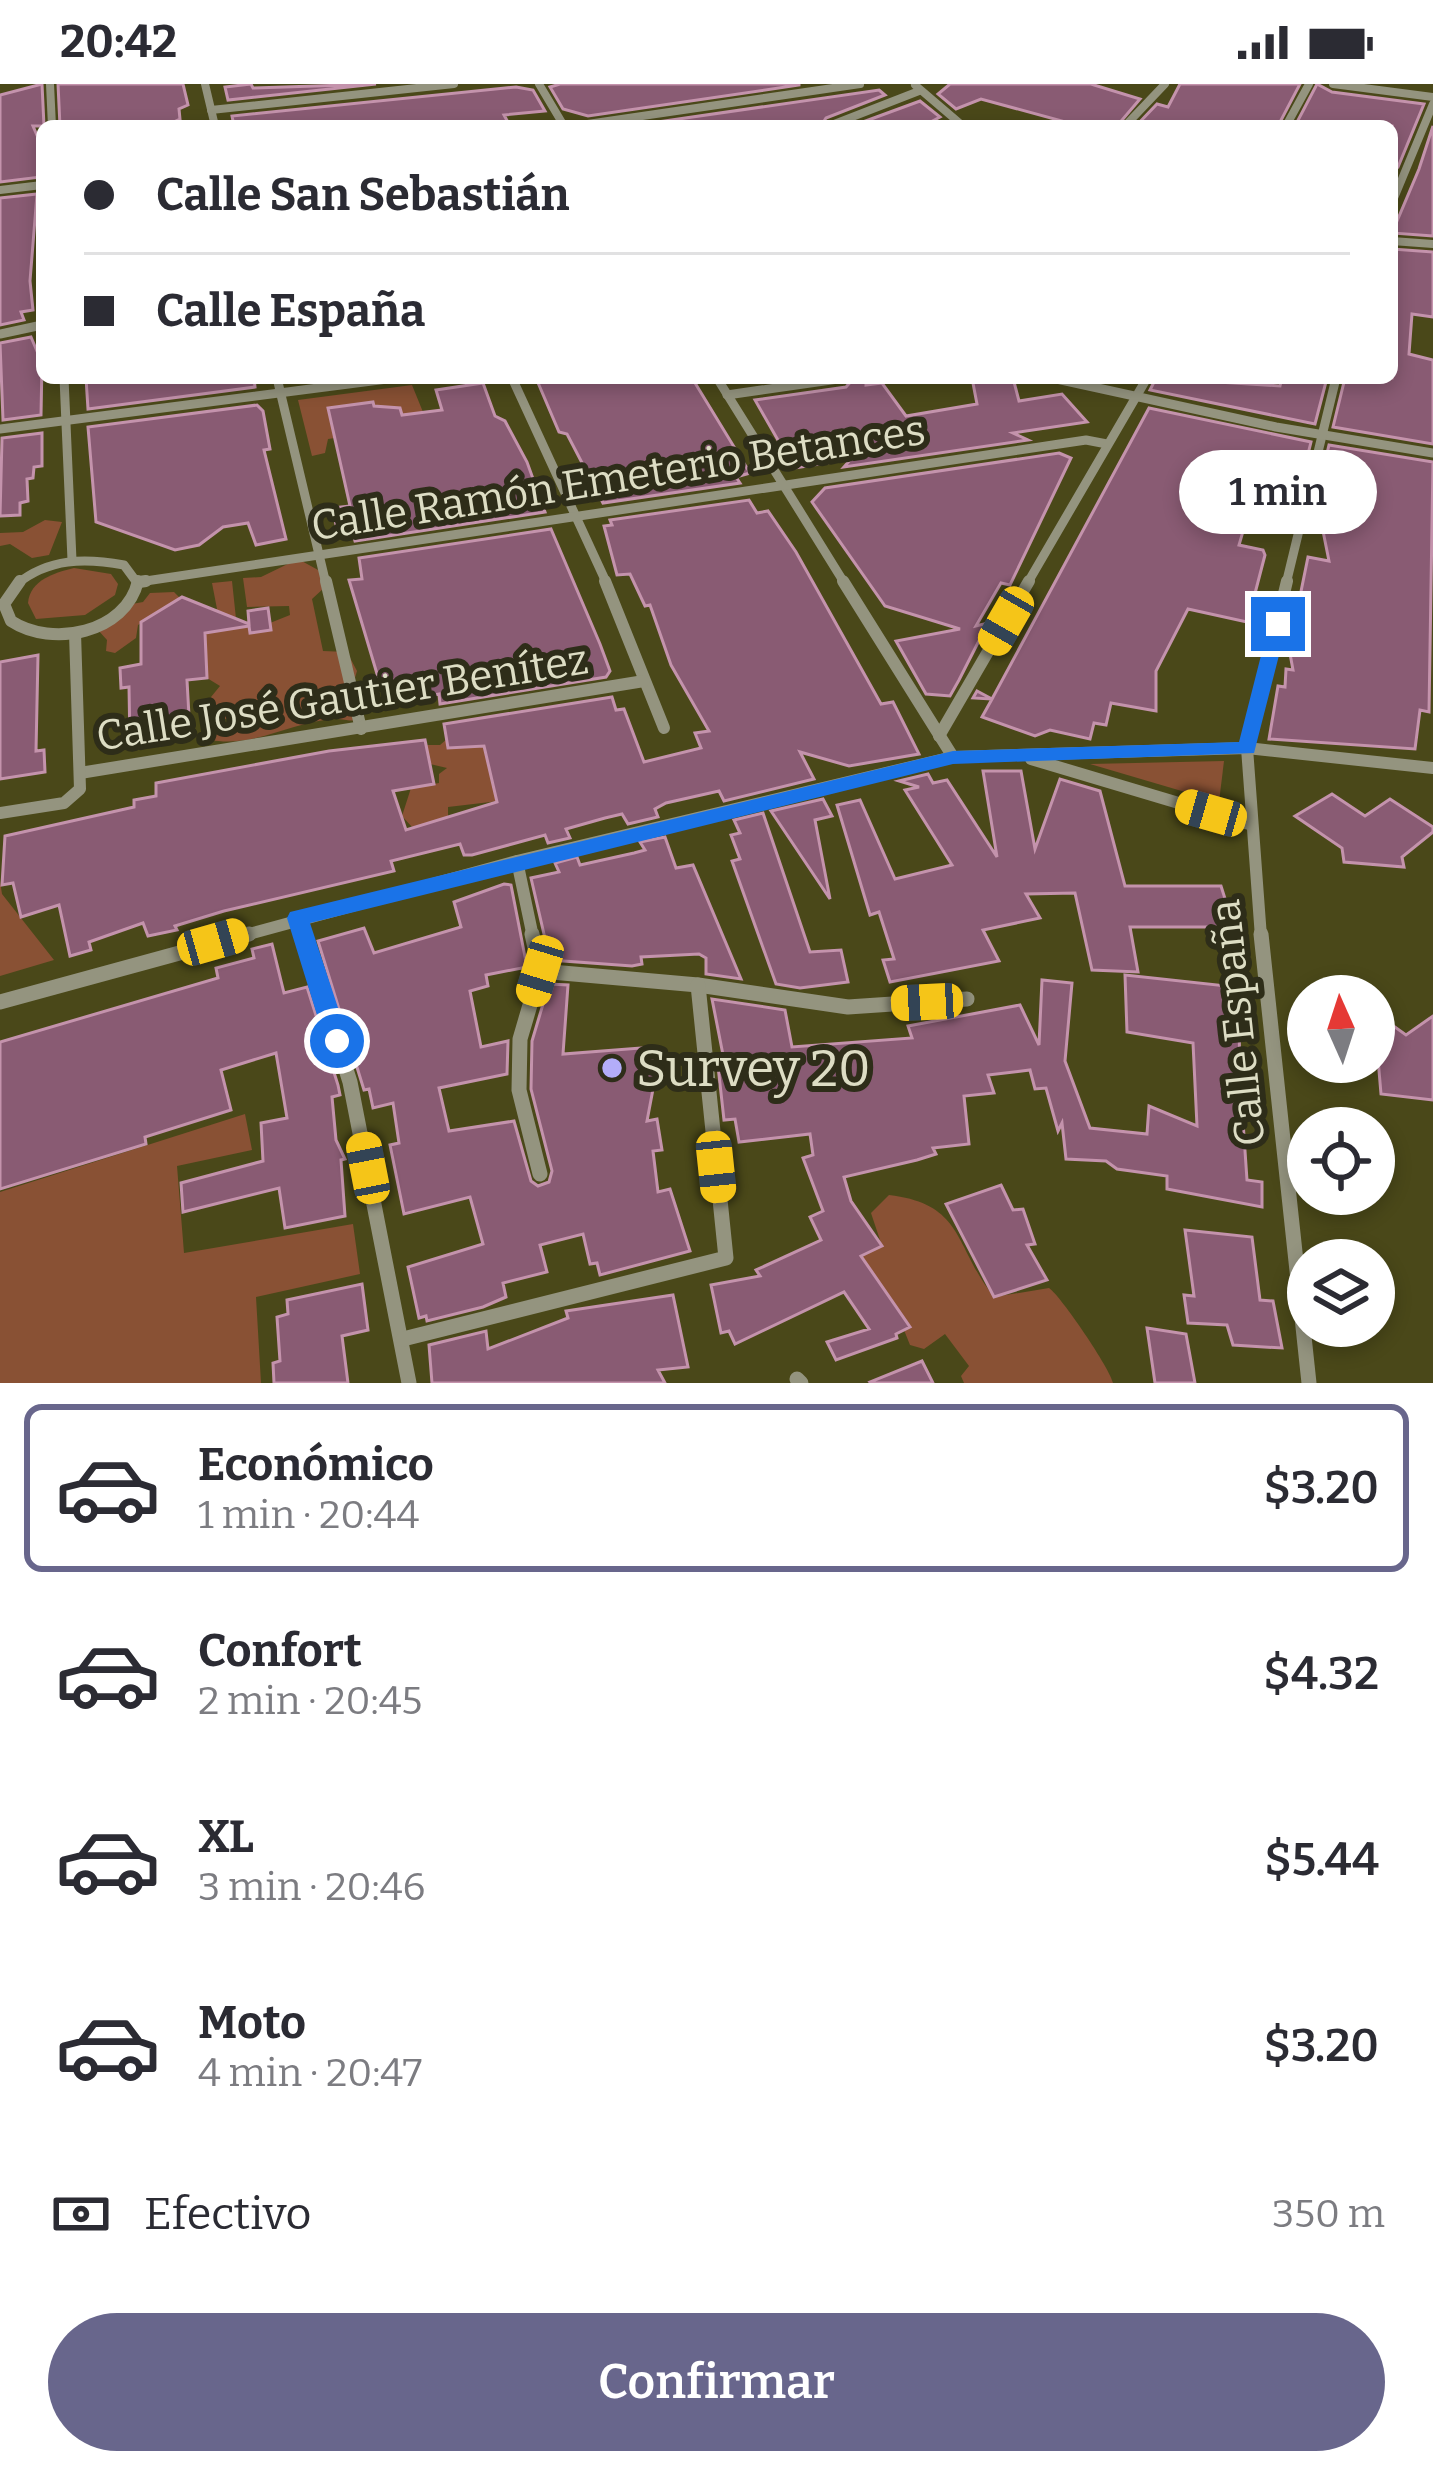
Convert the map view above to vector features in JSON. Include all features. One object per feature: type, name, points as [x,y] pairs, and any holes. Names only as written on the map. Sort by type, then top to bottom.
[{"type":"street","points":[[50,84],[52,120]]},
{"type":"street","points":[[205,84],[214,120]]},
{"type":"street","points":[[211,110],[454,84]]},
{"type":"street","points":[[539,84],[560,120]]},
{"type":"street","points":[[615,120],[860,84]]},
{"type":"street","points":[[1131,120],[1165,84]]},
{"type":"street","points":[[1289,120],[1309,84]]},
{"type":"street","points":[[1333,84],[1433,101],[1398,188]]},
{"type":"street","points":[[843,120],[917,87],[956,120]]},
{"type":"street","points":[[0,190],[36,186]]},
{"type":"street","points":[[1398,242],[1433,244]]},
{"type":"street","points":[[0,334],[36,326]]},
{"type":"street","points":[[64,384],[72,560]]},
{"type":"street","points":[[279,384],[361,729]]},
{"type":"street","points":[[0,429],[349,384]]},
{"type":"street","points":[[515,384],[579,514],[664,728]]},
{"type":"street","points":[[721,384],[953,757]]},
{"type":"street","points":[[727,395],[803,384]]},
{"type":"street","points":[[1077,384],[1433,453]]},
{"type":"street","points":[[939,736],[1144,384]]},
{"type":"street","name":"Calle España","points":[[1309,1383],[1250,824],[1247,748],[1335,384]]},
{"type":"street","name":"Calle Ramón Emeterio Betances","points":[[140,583],[1086,440],[1107,444]]},
{"type":"street","points":[[72,560],[124,565],[140,583],[130,606],[116,618],[75,633],[17,628],[7,619],[2,604],[31,573],[72,560]]},
{"type":"street","points":[[75,633],[80,773]]},
{"type":"street","name":"Calle José Gautier Benítez","points":[[0,813],[70,801],[80,789],[80,773],[644,681]]},
{"type":"street","points":[[0,1002],[517,861],[953,757],[1247,748],[1433,768]]},
{"type":"street","points":[[1019,756],[1250,824]]},
{"type":"street","points":[[517,861],[540,971],[520,1039],[519,1090],[540,1174]]},
{"type":"street","points":[[298,918],[350,1082],[409,1383]]},
{"type":"street","points":[[540,971],[698,985],[848,1007],[967,999]]},
{"type":"street","points":[[403,1339],[726,1258],[698,985]]},
{"type":"shaded area","points":[[412,385],[423,412],[406,415],[410,427],[328,439],[325,453],[312,456],[298,400]]},
{"type":"shaded area","points":[[45,520],[62,522],[49,555],[32,558],[10,544],[0,546],[0,533],[23,532]]},
{"type":"shaded area","points":[[298,559],[320,571],[324,588],[312,599],[323,651],[347,652],[357,671],[354,681],[337,690],[338,697],[356,696],[364,704],[363,716],[319,721],[243,740],[210,740],[233,721],[222,718],[211,697],[220,686],[207,678],[206,638],[197,616],[217,609],[212,583],[232,581],[237,628],[249,626],[251,633],[270,630],[270,623],[290,615],[289,606],[247,607],[243,578],[261,577]]},
{"type":"shaded area","points":[[74,568],[111,574],[118,584],[115,595],[85,615],[36,619],[28,603],[33,589],[51,575]]},
{"type":"shaded area","points":[[174,592],[181,599],[138,625],[136,638],[115,653],[106,651],[107,640],[98,630],[121,606],[143,602],[150,593]]},
{"type":"shaded area","points":[[447,739],[483,746],[499,801],[448,807],[448,820],[412,827],[402,816],[411,788],[439,783],[439,774],[447,768],[430,764],[426,745],[440,745]]},
{"type":"shaded area","points":[[1224,761],[1219,802],[1090,764]]},
{"type":"shaded area","points":[[0,881],[2,894],[54,960],[0,976]]},
{"type":"shaded area","points":[[245,1114],[252,1150],[177,1166],[184,1253],[353,1224],[360,1274],[256,1297],[261,1383],[0,1383],[0,1192]]},
{"type":"shaded area","points":[[889,1195],[914,1200],[945,1218],[994,1297],[1049,1288],[1085,1334],[1113,1383],[964,1383],[961,1376],[969,1366],[945,1334],[924,1349],[910,1345],[904,1330],[909,1326],[859,1257],[882,1246],[871,1213]]},
{"type":"building","points":[[42,84],[44,120],[36,120],[33,126],[36,178],[0,182],[0,95]]},
{"type":"building","points":[[58,84],[183,84],[188,105],[179,109],[178,120],[60,120]]},
{"type":"building","points":[[251,84],[253,88],[376,84],[228,100],[225,87]]},
{"type":"building","points":[[950,84],[1091,84],[1140,99],[1122,120],[1058,120],[981,99],[956,109],[938,94]]},
{"type":"building","points":[[1180,84],[1300,84],[1281,120],[1142,120],[1157,104],[1168,107]]},
{"type":"building","points":[[1317,84],[1332,92],[1424,104],[1398,167],[1398,120],[1298,120]]},
{"type":"building","points":[[799,85],[588,116],[563,109],[550,87]]},
{"type":"building","points":[[516,87],[533,90],[545,111],[504,115],[507,120],[233,120],[232,116]]},
{"type":"building","points":[[879,90],[885,95],[825,120],[672,120]]},
{"type":"building","points":[[920,101],[940,117],[934,120],[868,120]]},
{"type":"building","points":[[1433,126],[1433,236],[1398,233],[1398,219]]},
{"type":"building","points":[[36,194],[30,281],[33,310],[21,312],[24,320],[0,325],[0,198]]},
{"type":"building","points":[[1398,249],[1433,252],[1433,317],[1412,314],[1409,354],[1433,360],[1433,444],[1333,427],[1344,384],[1398,384]]},
{"type":"building","points":[[31,337],[36,349],[36,384],[42,384],[41,415],[3,420],[0,343]]},
{"type":"building","points":[[86,384],[255,384],[255,387],[88,409]]},
{"type":"building","points":[[483,384],[495,416],[505,421],[527,462],[545,512],[355,541],[353,534],[339,537],[332,508],[350,506],[328,408],[373,402],[374,406],[400,408],[402,415],[442,410],[436,390]]},
{"type":"building","points":[[539,384],[696,384],[750,473],[736,477],[740,483],[603,503],[567,434],[559,432]]},
{"type":"building","points":[[883,384],[906,416],[977,404],[973,384],[1015,384],[1019,401],[1062,394],[1087,422],[1013,433],[1028,440],[844,467],[851,459],[794,468],[755,400]]},
{"type":"building","points":[[1153,384],[1325,384],[1315,424],[1150,390]]},
{"type":"building","points":[[257,405],[263,411],[270,449],[264,450],[286,539],[256,545],[248,523],[223,527],[199,545],[175,550],[96,522],[88,427]]},
{"type":"building","points":[[1149,408],[1311,442],[1305,466],[1291,464],[1287,503],[1253,497],[1239,545],[1263,550],[1265,555],[1253,601],[1270,605],[1265,626],[1188,609],[1156,671],[1156,711],[1111,703],[1106,725],[1094,723],[1090,739],[1050,730],[1035,736],[982,717]]},
{"type":"building","points":[[42,433],[42,466],[34,467],[33,478],[27,479],[28,501],[20,503],[20,515],[0,516],[2,438]]},
{"type":"building","points":[[1329,445],[1433,462],[1429,712],[1420,710],[1415,749],[1269,739],[1278,686],[1285,687],[1286,669],[1293,670],[1286,632],[1291,609],[1297,611],[1308,557],[1329,561],[1321,521],[1330,522],[1328,471],[1323,470]]},
{"type":"building","points":[[1059,453],[1071,458],[1010,585],[1001,583],[976,626],[988,623],[959,680],[950,696],[926,694],[896,641],[960,629],[885,606],[812,502],[825,488]]},
{"type":"building","points":[[749,500],[757,513],[768,511],[796,552],[881,704],[893,702],[919,754],[849,766],[800,752],[814,779],[724,801],[719,791],[666,803],[655,809],[658,817],[628,824],[622,814],[605,818],[566,829],[570,838],[548,843],[545,835],[472,855],[464,855],[460,844],[391,861],[394,871],[224,911],[175,926],[177,930],[148,936],[143,923],[89,942],[91,950],[70,956],[59,905],[21,917],[13,883],[2,885],[5,836],[134,807],[134,800],[156,796],[156,783],[329,751],[425,740],[434,784],[393,791],[406,830],[497,802],[484,746],[448,748],[444,724],[612,697],[616,710],[624,709],[644,762],[701,748],[695,733],[709,731],[671,665],[650,605],[645,606],[630,574],[617,575],[604,526],[612,525],[610,520]]},
{"type":"building","points":[[551,529],[600,644],[610,671],[606,677],[440,704],[439,694],[386,704],[349,580],[362,579],[359,558]]},
{"type":"building","points":[[182,597],[249,624],[248,611],[268,608],[271,630],[250,633],[249,626],[205,633],[207,678],[187,680],[190,734],[130,744],[129,687],[121,688],[120,668],[141,664],[141,622]]},
{"type":"building","points":[[38,655],[36,751],[44,750],[45,772],[0,779],[0,662]]},
{"type":"building","points":[[983,771],[1021,771],[1035,849],[1060,779],[1100,791],[1125,886],[1221,886],[1234,927],[1130,927],[1138,972],[1092,970],[1075,893],[1026,894],[1040,918],[983,930],[999,961],[890,982],[883,960],[894,959],[879,912],[870,915],[837,805],[860,800],[895,879],[952,865],[905,790],[919,787],[899,781],[928,774],[933,783],[947,780],[997,857]]},
{"type":"building","points":[[1332,794],[1365,816],[1390,799],[1433,827],[1433,832],[1402,857],[1404,867],[1344,862],[1342,848],[1295,816]]},
{"type":"building","points":[[823,799],[832,816],[815,820],[830,899],[771,811]]},
{"type":"building","points":[[763,813],[810,952],[841,950],[848,982],[800,988],[776,984],[732,861],[740,859],[731,835],[740,833],[734,820]]},
{"type":"building","points":[[665,837],[676,868],[693,865],[741,979],[706,974],[706,958],[699,954],[641,957],[642,964],[632,966],[550,960],[531,878],[559,872],[555,863],[577,857],[580,865],[634,853],[645,850],[640,842]]},
{"type":"building","points":[[511,885],[527,967],[486,975],[488,986],[470,991],[481,1047],[508,1041],[507,1074],[439,1088],[449,1131],[514,1121],[531,1181],[538,1186],[549,1182],[552,1171],[531,1089],[532,1041],[549,984],[568,985],[563,1054],[653,1047],[657,1068],[647,1121],[657,1119],[662,1150],[653,1151],[658,1192],[670,1189],[690,1251],[600,1275],[597,1263],[590,1264],[583,1234],[540,1245],[547,1272],[503,1283],[506,1297],[483,1307],[427,1321],[426,1316],[419,1318],[408,1267],[483,1244],[470,1197],[404,1214],[390,1145],[399,1143],[393,1103],[373,1108],[369,1089],[364,1090],[318,941],[364,928],[374,953],[461,927],[454,902]]},
{"type":"building","points":[[272,944],[284,993],[307,987],[338,1085],[340,1095],[332,1097],[336,1140],[345,1159],[341,1160],[345,1216],[285,1228],[279,1188],[183,1212],[181,1183],[263,1161],[261,1123],[287,1118],[276,1053],[221,1070],[231,1110],[145,1137],[146,1144],[0,1189],[0,1042],[218,978],[216,968],[254,958],[252,949]]},
{"type":"building","points":[[1125,975],[1227,986],[1231,1021],[1239,1023],[1240,1078],[1250,1079],[1252,1108],[1242,1107],[1247,1180],[1262,1182],[1262,1207],[1167,1189],[1167,1176],[1117,1169],[1106,1161],[1066,1159],[1062,1123],[1058,1131],[1046,1088],[1035,1089],[1030,1070],[988,1075],[994,1093],[964,1096],[969,1144],[933,1148],[936,1154],[844,1177],[851,1201],[882,1246],[861,1256],[910,1327],[896,1334],[897,1338],[836,1360],[827,1342],[869,1329],[844,1292],[735,1344],[729,1331],[721,1333],[711,1285],[760,1276],[756,1270],[821,1240],[810,1217],[823,1211],[803,1158],[813,1155],[810,1134],[739,1142],[735,1119],[724,1120],[718,1066],[725,1065],[712,999],[785,1010],[792,1047],[912,1038],[908,1026],[1020,1005],[1039,1045],[1042,980],[1072,983],[1065,1061],[1090,1128],[1147,1134],[1149,1106],[1197,1126],[1193,1043],[1127,1032]]},
{"type":"building","points":[[1433,1016],[1433,1100],[1381,1094],[1380,1083],[1395,1083],[1395,1027],[1406,1035]]},
{"type":"building","points":[[1001,1185],[1013,1210],[1023,1209],[1035,1244],[1027,1245],[1047,1280],[994,1297],[946,1204]]},
{"type":"building","points":[[1185,1230],[1252,1237],[1260,1300],[1273,1301],[1282,1348],[1233,1345],[1227,1325],[1188,1323],[1184,1295],[1194,1296]]},
{"type":"building","points":[[362,1284],[368,1330],[342,1336],[348,1383],[274,1383],[273,1363],[280,1361],[277,1317],[288,1314],[287,1300]]},
{"type":"building","points":[[673,1295],[688,1367],[658,1370],[665,1383],[432,1383],[429,1345],[486,1331],[488,1349],[568,1318],[566,1311]]},
{"type":"building","points":[[1147,1328],[1186,1334],[1195,1383],[1155,1383]]},
{"type":"building","points":[[922,1361],[933,1383],[870,1382]]},
{"type":"place","name":"Survey 20","points":[[612,1068]]},
{"type":"route","points":[[337,1041],[298,918],[953,757],[1247,748],[1278,624]]}]
